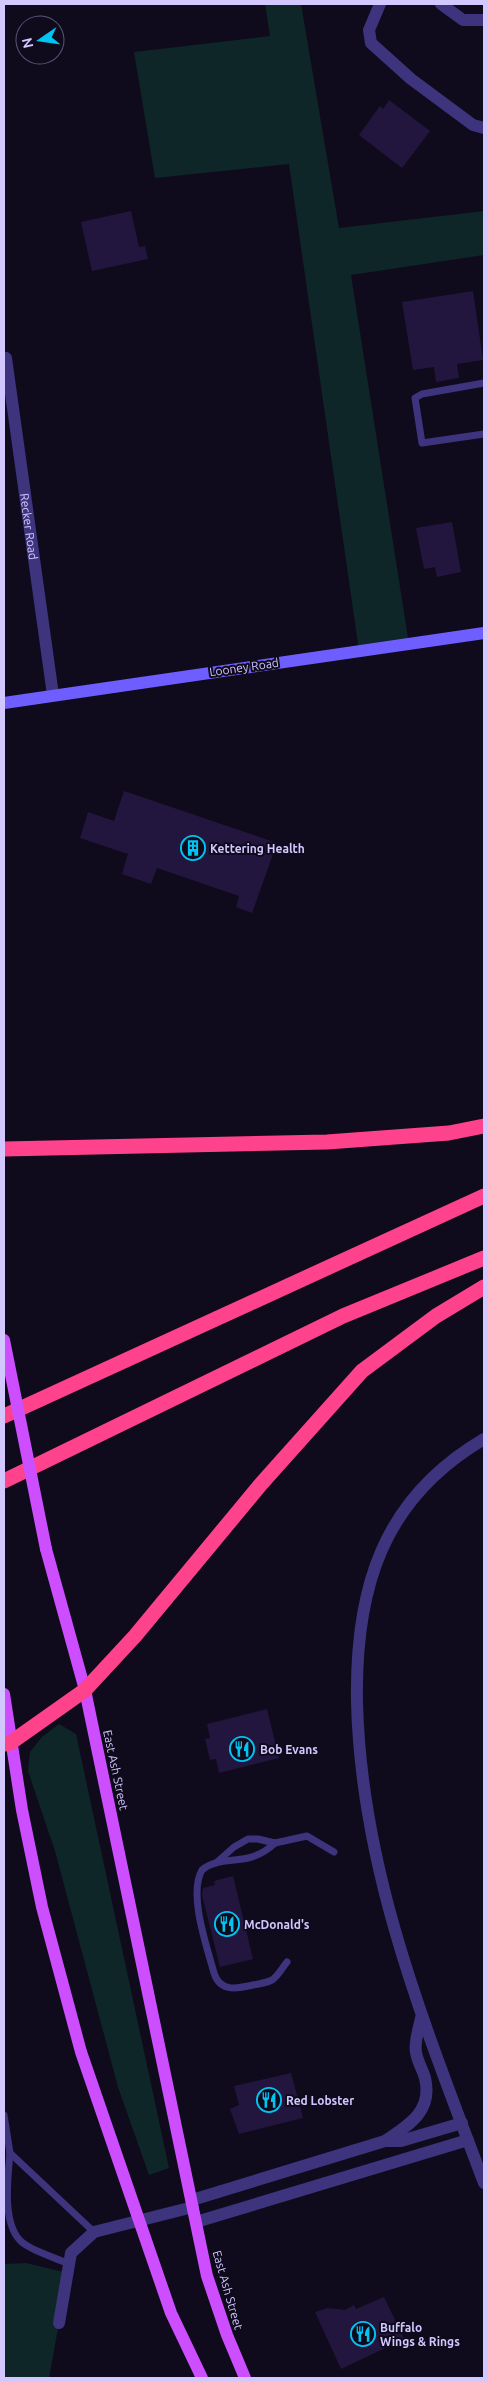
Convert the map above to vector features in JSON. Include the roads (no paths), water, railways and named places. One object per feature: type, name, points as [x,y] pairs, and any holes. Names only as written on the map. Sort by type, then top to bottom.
[{"type":"highway","points":[[4,1149],[327,1142],[449,1133],[484,1126]]},
{"type":"highway","points":[[4,1416],[484,1196]]},
{"type":"highway","points":[[4,1481],[344,1316],[484,1258]]},
{"type":"highway","points":[[7,1743],[85,1690],[135,1636],[261,1484],[362,1371],[436,1316],[484,1287]]},
{"type":"main road","name":"East Ash Street","points":[[4,1340],[46,1550],[85,1690],[207,2276],[227,2335],[245,2378]]},
{"type":"main road","points":[[4,1694],[7,1743],[42,1908],[78,2042],[171,2313],[202,2378]]},
{"type":"street","points":[[380,4],[369,30],[371,43],[411,80],[474,125],[484,128]]},
{"type":"street","points":[[440,4],[463,20],[484,20]]},
{"type":"street","name":"Recker Road","points":[[6,358],[53,695]]},
{"type":"street","name":"Looney Road","points":[[4,703],[484,633]]},
{"type":"street","points":[[484,1439],[436,1475],[392,1530],[369,1581],[358,1637],[358,1728],[364,1800],[384,1892],[421,2015],[484,2183]]},
{"type":"street","points":[[59,2323],[71,2252],[94,2232],[192,2203],[385,2141],[413,2122],[425,2102],[426,2084],[416,2052],[421,2015]]},
{"type":"street","points":[[385,2141],[401,2141],[462,2123]]},
{"type":"street","points":[[196,2222],[468,2140]]},
{"type":"lane","points":[[484,383],[422,394],[415,398],[422,443],[484,434]]},
{"type":"lane","points":[[215,1863],[238,1861],[258,1856],[275,1843],[307,1836],[334,1852]]},
{"type":"lane","points":[[275,1843],[258,1839],[243,1841],[215,1863],[202,1870],[197,1885],[200,1916],[217,1981],[224,1987],[234,1989],[266,1982],[276,1977],[286,1962]]},
{"type":"lane","points":[[4,2115],[6,2138],[10,2153],[7,2194],[13,2230],[23,2243],[69,2264]]},
{"type":"lane","points":[[10,2153],[94,2232]]},
{"type":"place","name":"Kettering Health","points":[[193,848]]},
{"type":"place","name":"Bob Evans","points":[[242,1749]]},
{"type":"place","name":"McDonald's","points":[[227,1924]]},
{"type":"place","name":"Red Lobster","points":[[269,2100]]},
{"type":"place","name":"Buffalo Wings & Rings","points":[[363,2334]]}]
